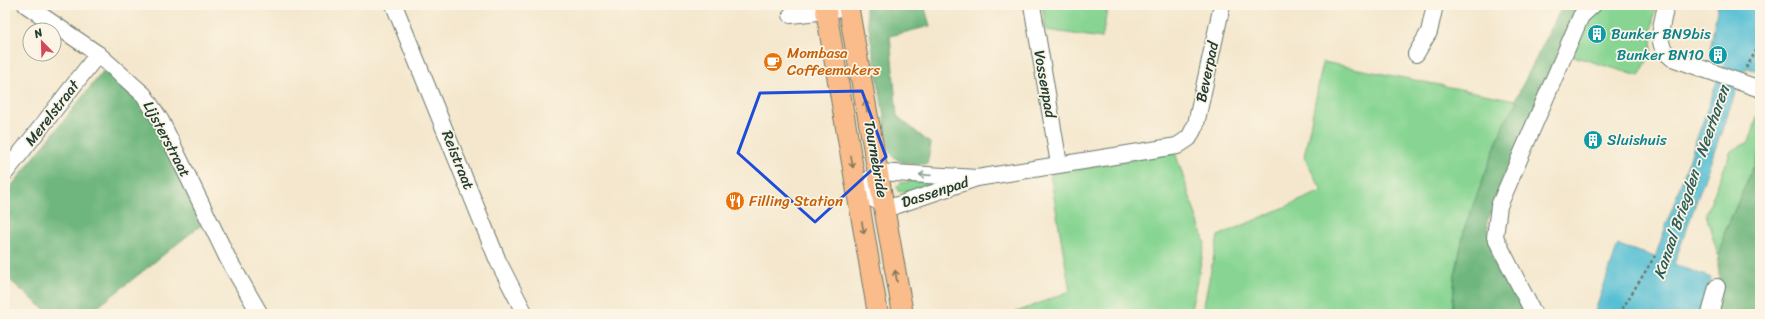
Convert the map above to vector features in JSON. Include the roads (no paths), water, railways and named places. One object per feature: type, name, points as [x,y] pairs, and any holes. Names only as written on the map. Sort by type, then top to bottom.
[{"type":"main road","name":"Tournebride","points":[[848,6],[903,314]]},
{"type":"main road","name":"Tournebride","points":[[825,8],[878,314]]},
{"type":"street","name":"Lijsterstraat","points":[[26,5],[98,54],[144,95],[161,121],[228,259],[260,314]]},
{"type":"street","name":"Reistraat","points":[[394,5],[498,261],[525,314]]},
{"type":"street","name":"Vossenpad","points":[[1032,5],[1059,164]]},
{"type":"street","name":"Beverpad","points":[[1189,138],[1196,124],[1222,5]]},
{"type":"street","points":[[1416,54],[1429,32],[1435,5]]},
{"type":"street","points":[[1534,314],[1495,237],[1499,206],[1582,16],[1593,5]]},
{"type":"street","points":[[1666,5],[1660,40],[1663,51],[1672,58],[1760,89]]},
{"type":"street","points":[[791,15],[825,8],[848,6]]},
{"type":"street","name":"Merelstraat","points":[[5,173],[98,54]]},
{"type":"street","name":"Dassenpad","points":[[857,190],[884,205],[895,206],[917,200],[977,178],[1177,146],[1189,138]]},
{"type":"street","name":"Dassenpad","points":[[878,172],[977,178]]},
{"type":"street","points":[[857,190],[878,172]]},
{"type":"street","points":[[1710,314],[1717,287]]},
{"type":"water","name":"Kanaal Briegden - Neerharen","points":[[1718,5],[1760,5],[1760,67],[1758,71],[1748,68],[1743,71],[1674,264],[1711,278],[1698,314],[1594,314],[1618,245],[1655,257],[1725,59],[1721,58],[1722,53],[1710,50]]},
{"type":"place","name":"Bunker BN9bis","points":[[1597,34]]},
{"type":"place","name":"Bunker BN10","points":[[1718,55]]},
{"type":"place","name":"Mombasa Coffeemakers","points":[[773,62]]},
{"type":"place","name":"Sluishuis","points":[[1593,140]]},
{"type":"place","name":"Filling Station","points":[[735,201]]}]
